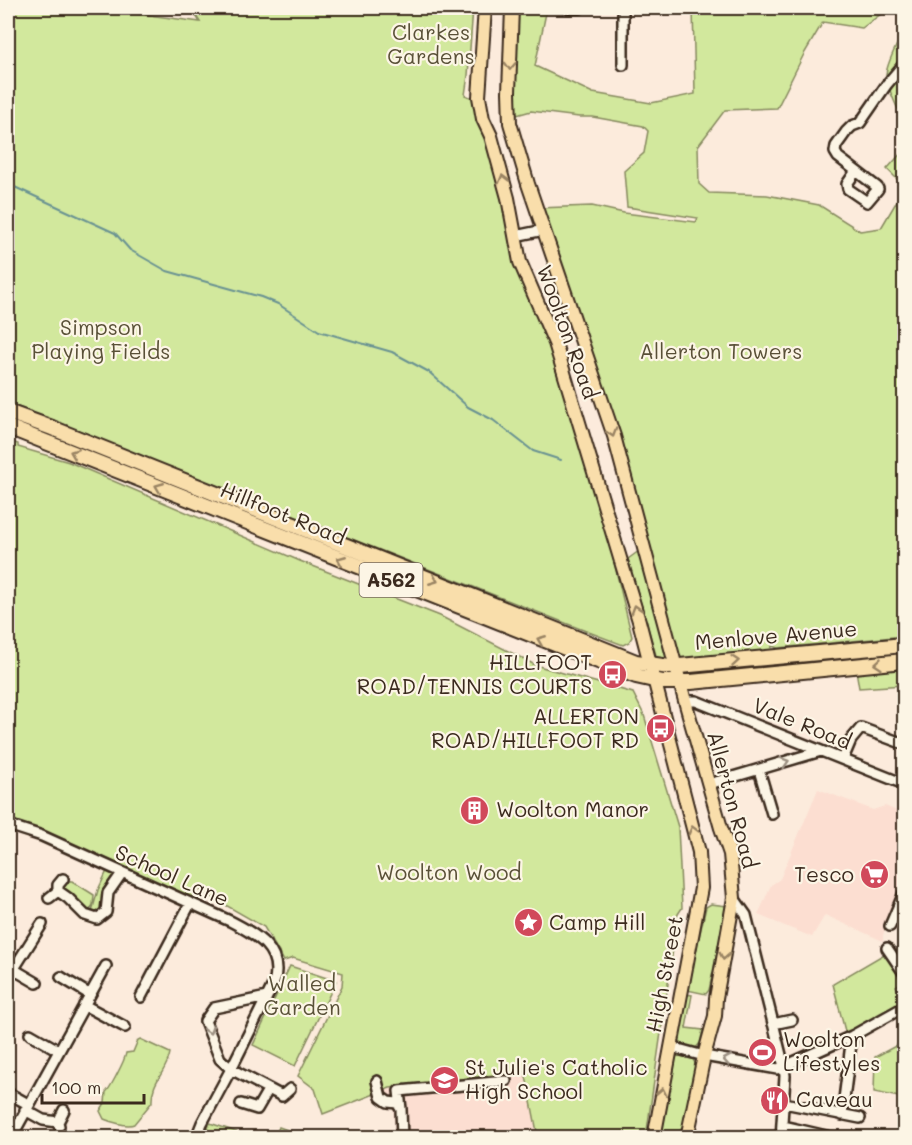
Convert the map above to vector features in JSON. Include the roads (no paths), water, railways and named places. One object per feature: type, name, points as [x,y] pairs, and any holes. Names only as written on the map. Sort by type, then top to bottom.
[{"type":"highway","name":"Hillfoot Road","points":[[8,412],[651,666]]},
{"type":"highway","name":"Hillfoot Road","points":[[8,427],[580,655],[636,676],[656,681],[680,682]]},
{"type":"highway","name":"Menlove Avenue","points":[[651,666],[676,666],[904,645]]},
{"type":"highway","name":"Menlove Avenue","points":[[680,682],[904,661]]},
{"type":"main road","name":"Woolton Road","points":[[485,8],[479,97],[483,118],[491,136],[508,198],[520,262],[555,343],[656,681]]},
{"type":"main road","name":"Woolton Road","points":[[512,8],[510,123],[614,436],[680,682]]},
{"type":"main road","points":[[622,656],[635,653],[644,639]]},
{"type":"main road","name":"High Street","points":[[654,1137],[701,888],[699,852],[656,681]]},
{"type":"main road","points":[[685,701],[702,681]]},
{"type":"main road","name":"Allerton Road","points":[[680,682],[730,854],[734,898]]},
{"type":"main road","points":[[687,1137],[715,1016],[734,898]]},
{"type":"street","points":[[568,8],[580,8]]},
{"type":"street","points":[[622,8],[623,65]]},
{"type":"street","points":[[856,171],[838,157],[835,152],[836,146],[852,126],[860,123],[904,64]]},
{"type":"street","points":[[515,236],[544,230]]},
{"type":"street","name":"Vale Road","points":[[685,701],[696,701],[904,784]]},
{"type":"street","points":[[843,759],[851,740],[861,728],[904,744]]},
{"type":"street","points":[[709,784],[821,751]]},
{"type":"street","points":[[759,770],[772,814]]},
{"type":"street","name":"School Lane","points":[[8,825],[42,836],[230,921],[258,936],[269,950],[276,967],[274,983],[231,1070],[201,1123],[196,1137]]},
{"type":"street","points":[[58,891],[86,915],[101,918],[106,912],[108,894],[122,873]]},
{"type":"street","points":[[50,898],[58,891],[58,885],[63,879]]},
{"type":"street","points":[[890,926],[904,892]]},
{"type":"street","name":"Allerton Road","points":[[734,898],[746,915],[784,1067],[781,1137]]},
{"type":"street","points":[[141,998],[190,904]]},
{"type":"street","points":[[8,978],[42,924]]},
{"type":"street","points":[[887,948],[904,974]]},
{"type":"street","points":[[11,1137],[106,966]]},
{"type":"street","points":[[13,969],[37,983]]},
{"type":"street","points":[[61,977],[89,994]]},
{"type":"street","points":[[267,997],[214,1008],[205,1022],[220,1059],[231,1070],[282,1096],[290,1089]]},
{"type":"street","points":[[84,1005],[125,1027]]},
{"type":"street","points":[[671,1047],[704,1056],[778,1069],[852,1036],[904,1007]]},
{"type":"street","points":[[773,1024],[792,1020]]},
{"type":"street","points":[[30,1034],[58,1050]]},
{"type":"street","points":[[842,1115],[852,1036]]},
{"type":"street","points":[[377,1081],[381,1097],[388,1102],[397,1103],[401,1109]]},
{"type":"street","points":[[402,1137],[399,1091],[506,1081]]},
{"type":"street","points":[[241,1104],[257,1109],[268,1090]]},
{"type":"street","points":[[8,1093],[43,1119],[58,1124],[64,1110]]},
{"type":"street","points":[[784,1103],[860,1118]]},
{"type":"street","points":[[783,1126],[835,1137]]},
{"type":"waterway","points":[[8,184],[115,233],[130,250],[167,271],[261,297],[278,304],[319,331],[392,352],[429,372],[468,407],[493,420],[533,451],[561,460]]},
{"type":"place","name":"HILLFOOT ROAD/TENNIS COURTS","points":[[613,675]]},
{"type":"place","name":"ALLERTON ROAD/HILLFOOT RD","points":[[660,729]]},
{"type":"place","name":"Woolton Manor","points":[[475,810]]},
{"type":"place","name":"Tesco","points":[[875,875]]},
{"type":"place","name":"Camp Hill","points":[[528,923]]},
{"type":"place","name":"Woolton Lifestyles","points":[[762,1052]]},
{"type":"place","name":"St Julie's Catholic High School","points":[[444,1080]]},
{"type":"place","name":"Caveau","points":[[775,1100]]},
{"type":"park label","name":"Clarkes Gardens","points":[[431,45]]},
{"type":"park label","name":"Simpson Playing Fields","points":[[101,340]]},
{"type":"park label","name":"Allerton Towers","points":[[721,352]]},
{"type":"park label","name":"Woolton Wood","points":[[449,873]]},
{"type":"park label","name":"Walled Garden","points":[[302,996]]}]
